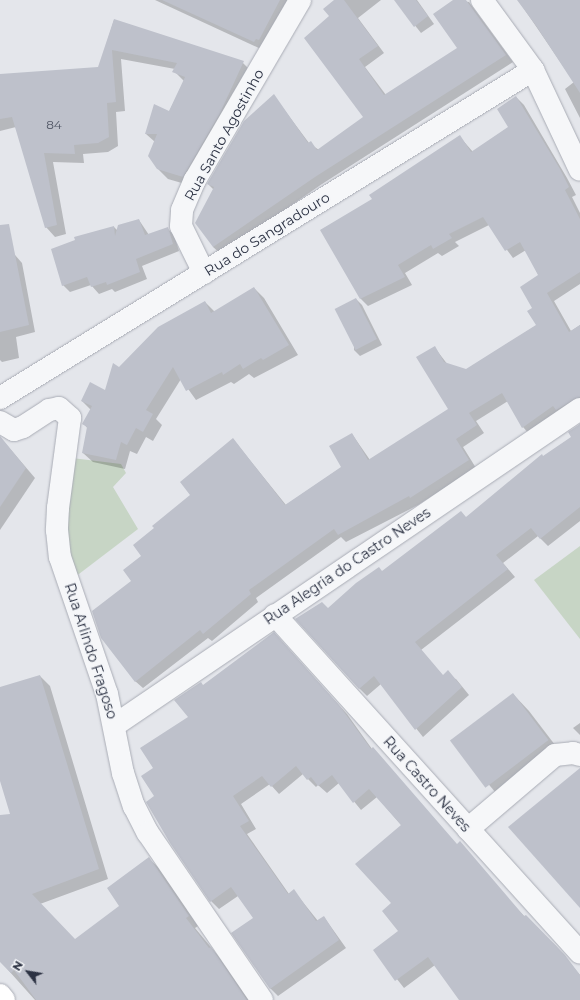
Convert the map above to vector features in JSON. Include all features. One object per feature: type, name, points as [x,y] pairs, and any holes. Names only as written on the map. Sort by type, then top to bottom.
[{"type":"main road","points":[[0,995],[4,1000]]},
{"type":"street","name":"Rua Santo Agostinho","points":[[204,273],[181,226],[182,210],[195,180],[300,0]]},
{"type":"street","points":[[482,0],[533,70],[580,170]]},
{"type":"street","name":"Rua do Sangradouro","points":[[0,398],[533,70]]},
{"type":"street","name":"Rua Arlindo Fragoso","points":[[0,422],[14,430],[23,427],[49,410],[59,408],[70,418],[58,508],[57,530],[60,557],[101,675],[115,725],[123,773],[134,806],[148,834],[262,1000]]},
{"type":"street","name":"Rua Alegria do Castro Neves","points":[[115,725],[580,409]]},
{"type":"street","name":"Rua Castro Neves","points":[[275,615],[580,953]]},
{"type":"street","points":[[468,829],[555,755],[573,753],[580,755]]},
{"type":"green space","points":[[72,458],[121,464],[126,473],[113,487],[138,529],[75,577],[64,528]]},
{"type":"green space","points":[[580,546],[580,639],[534,580]]},
{"type":"building","points":[[162,0],[280,0],[259,40],[256,39],[254,42]]},
{"type":"building","points":[[334,0],[344,0],[378,46],[359,59],[384,95],[457,48],[433,14],[453,0],[466,0],[506,55],[315,177],[213,247],[195,223],[214,187],[207,184],[244,121],[274,94],[308,143],[311,141],[317,150],[363,117],[304,38],[329,16],[323,9]]},
{"type":"building","points":[[394,0],[416,0],[428,16],[414,27]]},
{"type":"building","points":[[517,0],[580,0],[580,93],[537,27]]},
{"type":"building","points":[[114,19],[244,61],[220,113],[183,177],[157,169],[148,156],[157,134],[145,134],[154,104],[169,111],[185,77],[172,72],[177,63],[112,50],[116,102],[107,103],[109,137],[98,143],[74,145],[75,154],[44,153],[57,225],[45,228],[12,117],[0,119],[0,74],[98,67]]},
{"type":"building","points":[[516,96],[560,169],[569,187],[565,190],[580,219],[580,272],[547,293],[569,332],[580,325],[580,397],[556,410],[553,406],[522,428],[502,393],[469,413],[477,425],[456,439],[469,460],[410,498],[409,496],[338,535],[334,529],[249,590],[251,594],[203,634],[200,630],[135,682],[101,638],[92,611],[131,581],[123,570],[141,556],[133,545],[154,528],[152,526],[190,495],[180,482],[233,438],[285,505],[341,467],[329,446],[352,433],[368,460],[448,409],[416,357],[435,346],[444,362],[466,369],[536,325],[527,311],[532,308],[520,287],[538,275],[520,242],[505,251],[483,217],[449,234],[452,238],[433,249],[431,245],[398,265],[405,277],[360,299],[320,230],[372,199],[369,195],[460,135],[471,152],[508,127],[497,109]]},
{"type":"building","points":[[139,219],[145,235],[168,227],[173,244],[136,259],[140,272],[107,285],[106,282],[91,287],[87,277],[62,286],[51,249],[75,240],[74,237],[114,226],[115,236],[118,225]]},
{"type":"building","points":[[9,224],[29,325],[0,332],[0,225]]},
{"type":"building","points":[[254,287],[289,345],[263,360],[261,358],[243,369],[240,364],[223,375],[222,372],[186,391],[173,367],[146,410],[153,414],[143,432],[136,428],[127,445],[121,442],[116,460],[82,453],[87,427],[82,424],[92,406],[81,401],[90,382],[105,390],[113,363],[119,367],[158,327],[205,301],[211,313]]},
{"type":"building","points":[[356,298],[377,339],[355,350],[335,309]]},
{"type":"building","points":[[580,424],[580,507],[540,539],[531,528],[496,555],[508,569],[415,642],[443,675],[448,670],[462,687],[415,730],[374,676],[359,689],[295,619],[322,602],[328,608],[356,583],[379,567],[382,571],[461,511],[466,517],[542,454],[543,456],[571,437],[568,432]]},
{"type":"building","points":[[0,436],[26,468],[0,507]]},
{"type":"building","points":[[274,632],[339,705],[371,749],[373,747],[457,844],[460,841],[524,916],[526,915],[565,955],[580,975],[580,1000],[459,1000],[428,957],[395,981],[373,950],[398,931],[382,911],[391,903],[355,864],[401,825],[369,789],[353,803],[332,775],[318,786],[311,777],[307,780],[296,766],[271,787],[262,776],[233,796],[249,821],[240,826],[288,894],[294,889],[316,921],[324,916],[339,940],[270,989],[231,933],[253,918],[231,887],[210,902],[170,843],[146,802],[154,796],[141,776],[153,768],[140,748],[188,717],[174,700],[201,682],[203,685]]},
{"type":"building","points":[[40,675],[99,869],[32,894],[75,939],[119,906],[107,888],[149,857],[189,916],[186,918],[209,948],[211,947],[247,1000],[36,1000],[14,970],[11,973],[0,962],[0,815],[10,814],[0,781],[0,687]]},
{"type":"building","points":[[513,693],[549,740],[485,788],[450,741]]},
{"type":"building","points":[[580,768],[580,908],[508,827]]}]
